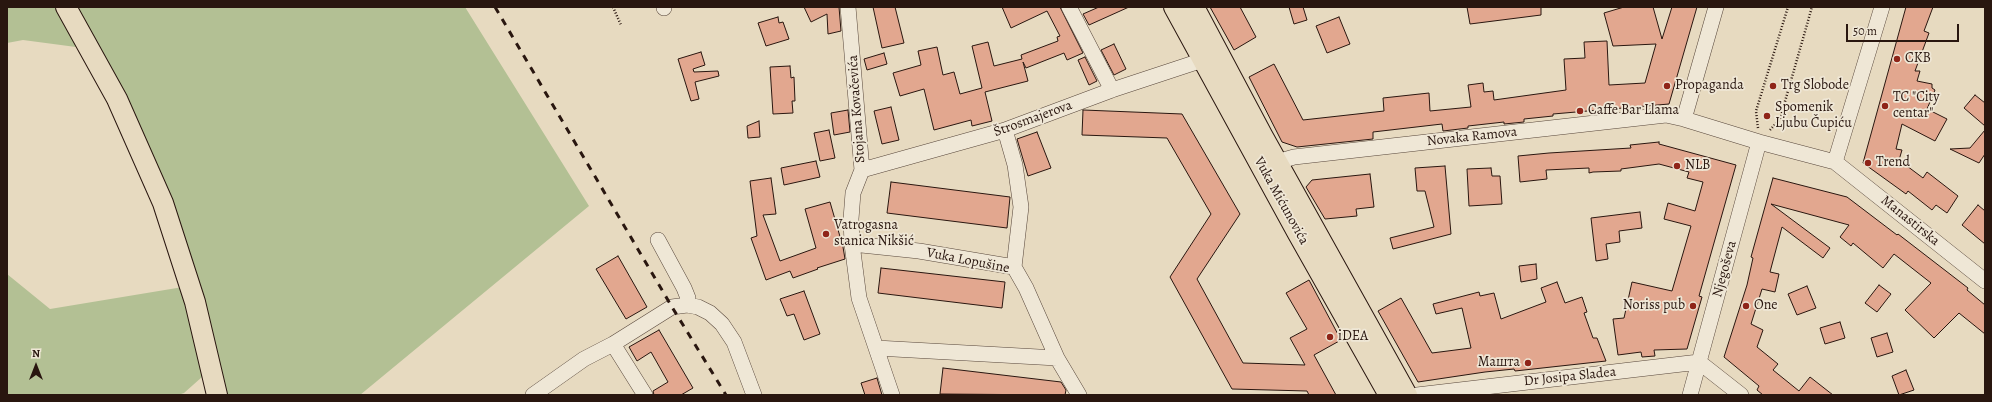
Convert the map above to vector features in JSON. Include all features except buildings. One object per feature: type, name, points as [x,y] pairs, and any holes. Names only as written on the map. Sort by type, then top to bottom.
[{"type":"main road","points":[[66,7],[97,60],[122,109],[163,203],[195,302],[217,395]]},
{"type":"main road","name":"Vuka Mićunovića","points":[[1174,7],[1203,60],[1270,166],[1407,395]]},
{"type":"main road","name":"Vuka Mićunovića","points":[[1194,7],[1270,166],[1389,395]]},
{"type":"street","name":"Stojana Kovačevića","points":[[848,7],[862,170],[854,193],[851,219],[852,244],[859,298],[892,395]]},
{"type":"street","points":[[1069,7],[1112,90]]},
{"type":"street","points":[[1716,7],[1684,119],[1759,142],[1835,162],[1882,7]]},
{"type":"street","name":"Štrosmajerova","points":[[862,170],[1005,130],[1112,90],[1203,60]]},
{"type":"street","name":"Novaka Ramova","points":[[1270,166],[1294,157],[1666,115],[1684,119]]},
{"type":"street","points":[[1005,130],[1015,165],[1021,207],[1014,267]]},
{"type":"street","name":"Njegoševa","points":[[1690,395],[1759,142]]},
{"type":"street","name":"Manastirska","points":[[1835,162],[1985,281]]},
{"type":"street","points":[[658,240],[684,288],[688,298],[686,305]]},
{"type":"street","name":"Vuka Lopušine","points":[[852,244],[919,251],[1014,267],[1026,288],[1057,358],[1078,395]]},
{"type":"street","points":[[533,395],[584,359],[613,344],[672,307],[686,305],[698,307],[710,313],[722,324],[734,342],[754,395]]},
{"type":"street","points":[[613,344],[645,395]]},
{"type":"street","points":[[876,348],[1057,358]]},
{"type":"street","points":[[1699,362],[1741,395]]},
{"type":"street","name":"Dr Josipa Sladea","points":[[1417,395],[1699,362]]},
{"type":"path","points":[[613,7],[621,25]]},
{"type":"path","points":[[1759,142],[1756,111],[1788,7]]},
{"type":"path","points":[[1759,142],[1780,119],[1812,7]]},
{"type":"green space","points":[[7,7],[465,7],[589,206],[360,395],[216,395],[211,369],[184,393],[178,395],[7,395],[7,274],[50,309],[189,286],[91,49],[23,40],[7,43]]},
{"type":"railway","points":[[495,7],[672,307],[726,395]]},
{"type":"place","name":"CKB","points":[[1897,59]]},
{"type":"place","name":"Propaganda","points":[[1667,86]]},
{"type":"place","name":"Trg Slobode","points":[[1773,86]]},
{"type":"place","name":"TC \"City centar\"","points":[[1885,106]]},
{"type":"place","name":"Caffe Bar Llama","points":[[1580,111]]},
{"type":"place","name":"Spomenik Ljubu Čupiću","points":[[1767,116]]},
{"type":"place","name":"Trend","points":[[1868,163]]},
{"type":"place","name":"NLB","points":[[1677,166]]},
{"type":"place","name":"Vatrogasna stanica Nikšić","points":[[826,234]]},
{"type":"place","name":"Noriss pub","points":[[1693,306]]},
{"type":"place","name":"One","points":[[1746,306]]},
{"type":"place","name":"iDEA","points":[[1330,337]]},
{"type":"place","name":"Машта","points":[[1528,363]]}]
